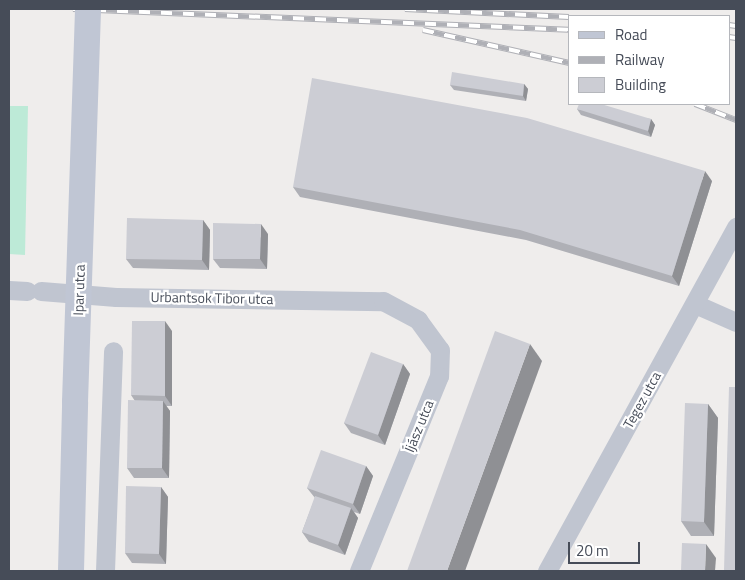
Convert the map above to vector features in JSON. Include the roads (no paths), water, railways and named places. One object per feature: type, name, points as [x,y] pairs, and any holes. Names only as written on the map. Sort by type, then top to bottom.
[{"type":"street","name":"Ipar utca","points":[[71,571],[88,9]]},
{"type":"street","name":"Tegez utca","points":[[547,571],[736,227]]},
{"type":"street","name":"Urbantsok Tibor utca","points":[[26,291],[116,297],[383,301]]},
{"type":"street","name":"Íjász utca","points":[[359,571],[439,376],[440,350],[431,335],[418,320],[383,301]]},
{"type":"street","points":[[695,304],[736,322]]},
{"type":"street","points":[[105,571],[113,351]]},
{"type":"railway","points":[[73,9],[568,30]]},
{"type":"railway","points":[[405,9],[568,17]]},
{"type":"railway","points":[[730,25],[736,26]]},
{"type":"railway","points":[[423,30],[568,63]]},
{"type":"railway","points":[[730,37],[736,38]]},
{"type":"railway","points":[[698,105],[736,120]]}]
